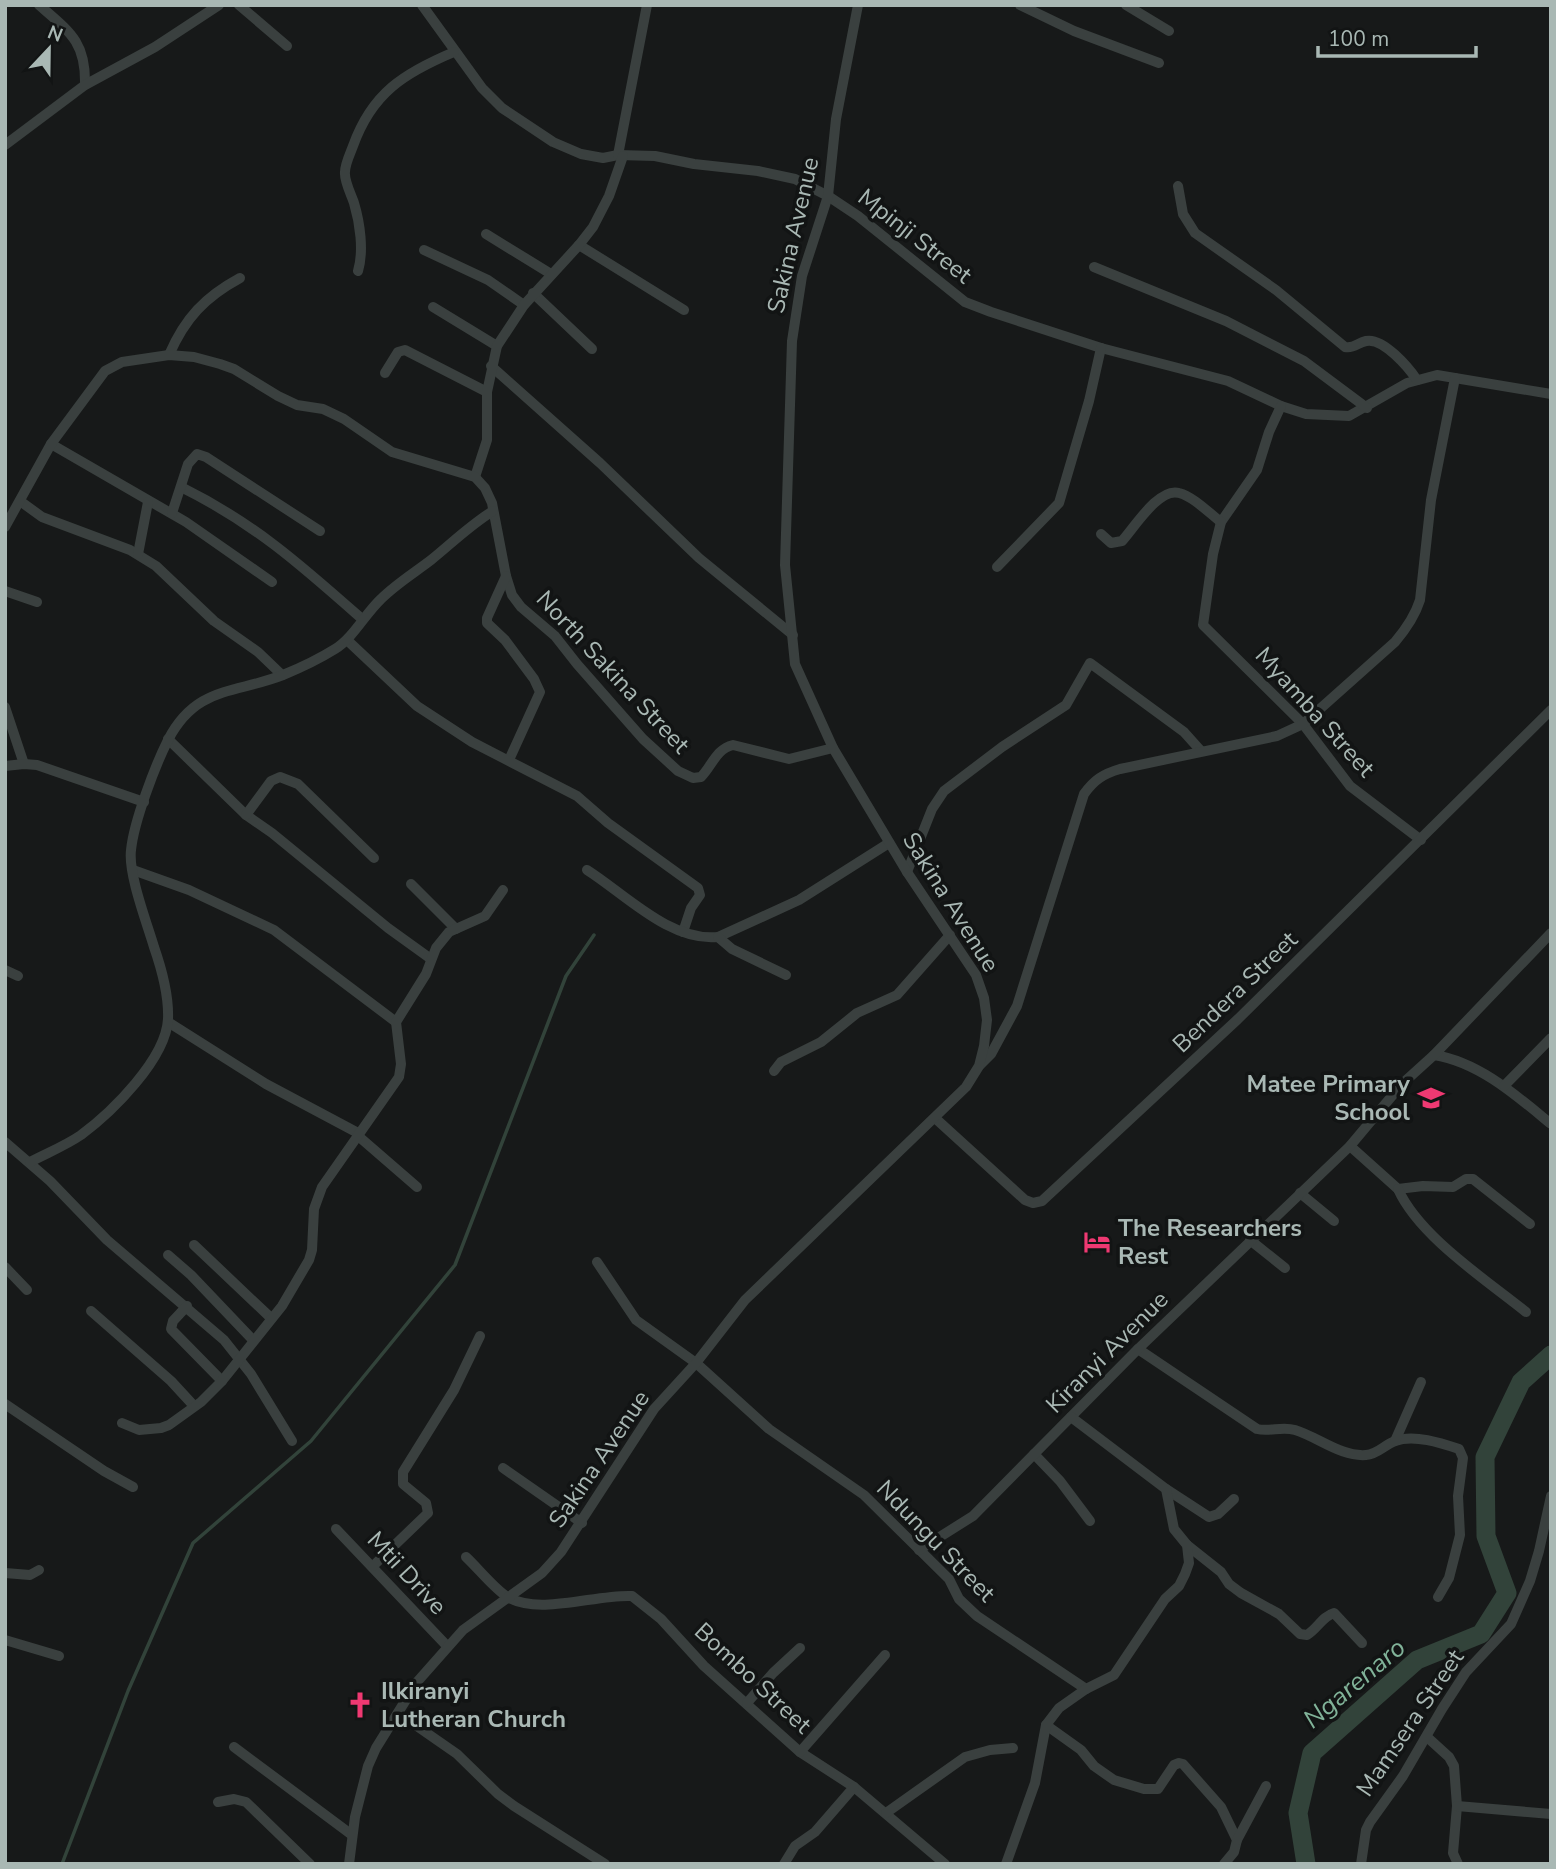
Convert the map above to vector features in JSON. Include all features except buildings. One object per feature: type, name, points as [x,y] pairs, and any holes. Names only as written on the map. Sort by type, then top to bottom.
[{"type":"street","points":[[39,5],[78,44],[83,54],[85,85]]},
{"type":"street","points":[[5,145],[85,85],[155,47],[219,5]]},
{"type":"street","points":[[239,5],[287,46]]},
{"type":"street","name":"Mpinji Street","points":[[422,5],[454,52],[489,94],[528,128],[581,154],[603,158],[621,155],[655,156],[794,179],[828,196],[858,216],[965,302],[1101,348],[1228,381],[1306,414],[1349,416],[1417,380],[1437,374],[1551,394]]},
{"type":"street","points":[[5,527],[51,444],[105,371],[122,362],[169,355],[194,358],[234,369],[297,405],[323,409],[344,419],[392,452],[475,477],[487,440],[486,392],[497,345],[533,293],[579,246],[593,227],[609,196],[621,155],[648,5]]},
{"type":"street","name":"Sakina Avenue","points":[[349,1864],[352,1835],[368,1766],[376,1748],[417,1682],[447,1646],[476,1619],[542,1573],[582,1522],[654,1409],[696,1363],[745,1300],[966,1087],[979,1066],[987,1020],[984,998],[976,975],[906,872],[833,748],[795,664],[785,565],[792,341],[802,276],[828,196],[836,119],[858,5]]},
{"type":"street","points":[[1020,5],[1074,32],[1159,64]]},
{"type":"street","points":[[1126,5],[1169,31]]},
{"type":"street","points":[[358,271],[359,231],[356,209],[344,173],[360,127],[381,95],[398,80],[454,52]]},
{"type":"street","points":[[1178,186],[1183,214],[1195,233],[1276,289],[1345,348],[1350,349],[1365,341],[1378,344],[1400,358],[1417,380]]},
{"type":"street","points":[[485,234],[551,274]]},
{"type":"street","points":[[579,246],[684,310]]},
{"type":"street","points":[[424,250],[488,280],[524,304]]},
{"type":"street","points":[[1094,267],[1191,305],[1304,361],[1367,408]]},
{"type":"street","points":[[169,355],[192,315],[210,296],[240,278]]},
{"type":"street","points":[[533,293],[592,349]]},
{"type":"street","points":[[433,307],[497,345]]},
{"type":"street","points":[[997,567],[1059,503],[1086,413],[1101,348]]},
{"type":"street","points":[[385,373],[398,352],[405,350],[486,392]]},
{"type":"street","points":[[491,366],[600,463],[699,558],[793,635]]},
{"type":"street","points":[[979,1066],[991,1054],[1017,1006],[1084,794],[1093,782],[1104,774],[1277,736],[1303,724],[1395,642],[1416,612],[1420,600],[1431,500],[1455,378]]},
{"type":"street","name":"Myamba Street","points":[[1281,405],[1257,470],[1221,522],[1213,554],[1203,625],[1303,724],[1350,786],[1421,840]]},
{"type":"street","points":[[51,444],[148,502],[172,513],[272,582]]},
{"type":"street","points":[[172,513],[188,464],[197,454],[206,457],[320,531]]},
{"type":"street","name":"North Sakina Street","points":[[475,477],[485,488],[499,531],[506,576],[521,607],[555,636],[643,739],[686,776],[701,777],[716,755],[725,747],[733,745],[789,759],[833,748]]},
{"type":"street","points":[[181,486],[256,529],[286,551],[362,618]]},
{"type":"street","points":[[1101,534],[1111,542],[1122,541],[1153,504],[1171,492],[1186,496],[1221,522]]},
{"type":"street","points":[[20,501],[42,517],[138,554],[172,579],[214,621],[258,652],[282,676]]},
{"type":"street","points":[[138,554],[148,502]]},
{"type":"street","points":[[30,1162],[81,1134],[124,1096],[150,1066],[160,1046],[168,1022],[166,992],[133,870],[131,851],[144,802],[168,739],[187,711],[200,701],[282,676],[334,649],[347,640],[362,618],[391,588],[493,511]]},
{"type":"street","points":[[506,576],[487,623],[505,640],[534,678],[540,692],[509,760]]},
{"type":"street","points":[[5,591],[37,602]]},
{"type":"street","points":[[347,640],[417,706],[472,742],[576,796],[614,828],[698,888],[701,895],[691,908],[683,932]]},
{"type":"street","points":[[906,872],[932,809],[944,791],[1002,747],[1066,705],[1090,663],[1184,732],[1201,751]]},
{"type":"street","points":[[5,707],[24,764]]},
{"type":"street","name":"Bendera Street","points":[[935,1118],[1025,1200],[1033,1203],[1042,1201],[1238,1019],[1551,710]]},
{"type":"street","points":[[168,739],[246,815],[272,833],[388,928],[432,959]]},
{"type":"street","points":[[5,766],[37,765],[144,802]]},
{"type":"street","points":[[246,815],[271,781],[280,777],[289,779],[374,858]]},
{"type":"street","points":[[587,870],[617,889],[639,908],[683,932],[708,938],[719,937],[799,900],[890,843]]},
{"type":"street","points":[[133,870],[189,890],[274,930],[396,1022]]},
{"type":"street","points":[[411,884],[456,929]]},
{"type":"street","points":[[122,1423],[139,1430],[161,1428],[201,1402],[222,1381],[292,1292],[309,1260],[316,1200],[322,1187],[400,1073],[396,1022],[422,980],[442,939],[456,929],[485,916],[503,890]]},
{"type":"street","name":"Kiranyi Avenue","points":[[919,1550],[973,1516],[1138,1349],[1350,1146],[1402,1084],[1434,1055],[1551,933]]},
{"type":"street","points":[[774,1071],[781,1062],[821,1042],[857,1013],[897,995],[950,935]]},
{"type":"street","points":[[719,937],[732,949],[786,975]]},
{"type":"street","points":[[5,970],[18,976]]},
{"type":"street","points":[[168,1022],[266,1084],[358,1134],[417,1187]]},
{"type":"street","points":[[1504,1086],[1551,1038]]},
{"type":"street","points":[[1434,1055],[1459,1062],[1504,1086],[1551,1124]]},
{"type":"street","points":[[5,1142],[30,1162],[107,1240],[212,1328],[239,1358],[292,1441]]},
{"type":"street","points":[[1350,1146],[1398,1189],[1410,1212],[1434,1237],[1526,1312]]},
{"type":"street","points":[[1398,1189],[1453,1187],[1466,1179],[1473,1179],[1530,1224]]},
{"type":"street","points":[[1300,1193],[1334,1221]]},
{"type":"street","points":[[1250,1240],[1285,1268]]},
{"type":"street","points":[[194,1245],[271,1318]]},
{"type":"street","points":[[168,1255],[191,1275],[253,1340]]},
{"type":"street","name":"Ndungu Street","points":[[597,1262],[636,1320],[696,1363],[769,1429],[864,1495],[949,1579],[959,1600],[977,1616],[1086,1689]]},
{"type":"street","points":[[5,1267],[27,1290]]},
{"type":"street","points":[[187,1307],[173,1321],[171,1329],[222,1381]]},
{"type":"street","points":[[91,1311],[171,1381],[194,1406]]},
{"type":"street","points":[[373,1566],[428,1513],[426,1503],[402,1484],[403,1472],[454,1390],[480,1336]]},
{"type":"street","points":[[1138,1349],[1257,1429],[1266,1431],[1287,1428],[1358,1455],[1376,1453],[1395,1441],[1406,1439],[1459,1449],[1463,1458],[1458,1496],[1458,1545],[1449,1578],[1438,1597]]},
{"type":"street","points":[[1395,1441],[1421,1382]]},
{"type":"street","points":[[5,1404],[104,1471],[133,1487]]},
{"type":"street","points":[[1072,1417],[1166,1489],[1209,1517],[1218,1514],[1234,1499]]},
{"type":"street","points":[[1034,1454],[1060,1481],[1090,1521]]},
{"type":"street","points":[[503,1468],[582,1522]]},
{"type":"street","points":[[1166,1489],[1174,1528],[1187,1545],[1221,1572],[1241,1594],[1279,1614],[1300,1634],[1307,1635],[1314,1631],[1334,1613],[1362,1643]]},
{"type":"street","name":"Mamsera Street","points":[[1361,1864],[1366,1830],[1370,1822],[1404,1776],[1466,1672],[1511,1624],[1547,1536],[1551,1496]]},
{"type":"street","name":"Mtii Drive","points":[[336,1529],[447,1646]]},
{"type":"street","points":[[1010,1862],[1035,1783],[1046,1725],[1059,1708],[1086,1689],[1114,1675],[1165,1600],[1179,1586],[1189,1563],[1187,1545]]},
{"type":"street","points":[[466,1557],[509,1598]]},
{"type":"street","points":[[5,1573],[30,1575],[39,1570]]},
{"type":"street","name":"Bombo Street","points":[[509,1598],[551,1604],[632,1596],[661,1619],[704,1666],[800,1752],[854,1787],[945,1864]]},
{"type":"street","points":[[5,1640],[59,1656]]},
{"type":"street","points":[[747,1703],[800,1647]]},
{"type":"street","points":[[800,1752],[885,1655]]},
{"type":"street","points":[[398,1713],[457,1754],[514,1806],[605,1864]]},
{"type":"street","points":[[1046,1725],[1081,1750],[1094,1766],[1114,1780],[1153,1790],[1158,1789],[1174,1765],[1178,1763],[1189,1769],[1221,1807],[1237,1840]]},
{"type":"street","points":[[1426,1737],[1449,1757],[1454,1766],[1457,1806],[1453,1853],[1456,1863]]},
{"type":"street","points":[[234,1747],[352,1835]]},
{"type":"street","points":[[886,1813],[965,1757],[990,1750],[1013,1748]]},
{"type":"street","points":[[1224,1864],[1234,1852],[1237,1840],[1266,1786]]},
{"type":"street","points":[[784,1864],[795,1846],[815,1832],[854,1787]]},
{"type":"street","points":[[218,1802],[234,1799],[246,1802],[310,1864]]},
{"type":"street","points":[[1457,1806],[1551,1814]]},
{"type":"waterway","points":[[62,1864],[128,1691],[193,1543],[311,1441],[455,1265],[566,976],[594,935]]},
{"type":"waterway","name":"Ngarenaro","points":[[1306,1864],[1298,1813],[1312,1753],[1417,1660],[1481,1634],[1507,1593],[1486,1536],[1485,1457],[1521,1382],[1551,1355]]},
{"type":"place","name":"Matee Primary School","points":[[1431,1098]]},
{"type":"place","name":"The Researchers Rest","points":[[1097,1242]]},
{"type":"place","name":"Ilkiranyi Lutheran Church","points":[[360,1705]]}]
